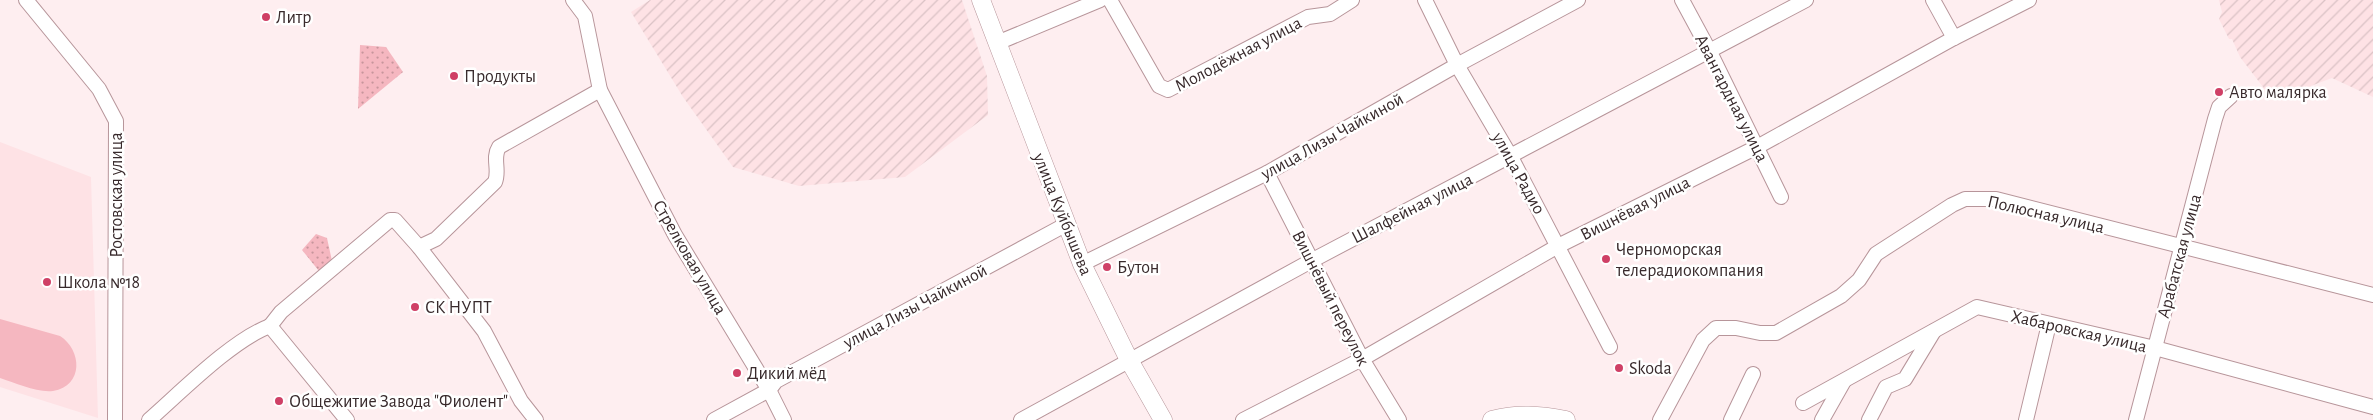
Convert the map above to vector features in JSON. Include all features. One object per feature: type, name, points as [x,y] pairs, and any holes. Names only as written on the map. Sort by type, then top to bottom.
[{"type":"main road","name":"улица Куйбышева","points":[[981,0],[1065,225],[1129,360],[1163,420]]},
{"type":"main road","points":[[1492,420],[1507,416],[1529,415],[1566,420]]},
{"type":"street","name":"Ростовская улица","points":[[27,0],[98,89],[116,121],[115,420]]},
{"type":"street","name":"Стрелковая улица","points":[[573,0],[585,16],[600,90],[675,235],[769,390],[784,420]]},
{"type":"street","points":[[997,43],[1100,0]]},
{"type":"street","name":"Молодёжная улица","points":[[1110,0],[1159,86],[1168,90],[1308,17],[1330,14],[1352,0]]},
{"type":"street","name":"улица Радио","points":[[1425,0],[1458,65],[1511,157],[1610,347]]},
{"type":"street","name":"улица Лизы Чайкиной","points":[[1082,264],[1267,173],[1458,65],[1578,0]]},
{"type":"street","name":"Авангардная улица","points":[[1682,0],[1709,50],[1781,197]]},
{"type":"street","name":"Шалфейная улица","points":[[1021,420],[1311,261],[1806,0]]},
{"type":"street","points":[[1933,0],[1954,38]]},
{"type":"street","name":"Вишнёвая улица","points":[[1244,420],[1362,359],[1558,246],[1757,147],[1954,38],[2029,0]]},
{"type":"street","points":[[419,247],[436,239],[495,182],[498,169],[495,154],[499,147],[600,90]]},
{"type":"street","name":"Арабатская улица","points":[[2136,420],[2215,120],[2220,108],[2231,96]]},
{"type":"street","name":"Вишнёвый переулок","points":[[1267,173],[1362,359],[1399,420]]},
{"type":"street","name":"Полюсная улица","points":[[1660,420],[1703,340],[1716,328],[1736,328],[1760,333],[1776,333],[1841,296],[1860,280],[1876,254],[1952,205],[1965,199],[1996,199],[2373,295]]},
{"type":"street","points":[[149,420],[228,352],[256,331],[270,326],[281,312],[390,220],[398,222],[484,331],[521,401],[536,420]]},
{"type":"street","name":"улица Лизы Чайкиной","points":[[714,420],[769,390],[776,381],[1065,225]]},
{"type":"street","name":"Хабаровская улица","points":[[1804,403],[1976,307],[2155,348],[2373,407]]},
{"type":"street","points":[[2026,420],[2049,324]]},
{"type":"street","points":[[270,326],[347,420]]},
{"type":"street","points":[[1869,420],[1886,387],[1905,379],[1934,330]]},
{"type":"street","points":[[1731,420],[1754,374]]},
{"type":"street","points":[[1822,420],[1844,380]]},
{"type":"shaded area","points":[[650,0],[962,0],[987,76],[988,115],[905,177],[799,186],[733,167],[683,97],[631,12]]},
{"type":"shaded area","points":[[2219,0],[2373,0],[2373,97],[2332,78],[2273,100],[2240,57],[2232,39],[2229,39],[2219,19],[2222,12]]},
{"type":"shaded area","points":[[360,45],[386,47],[403,72],[358,109]]},
{"type":"shaded area","name":"Школа №18","points":[[0,142],[91,177],[98,418],[0,387]]},
{"type":"shaded area","points":[[316,234],[327,238],[332,261],[319,271],[302,250]]},
{"type":"shaded area","points":[[0,319],[60,336],[67,342],[76,358],[75,375],[70,382],[63,388],[47,391],[33,389],[0,378]]},
{"type":"place","name":"Литр","points":[[266,17]]},
{"type":"place","name":"Продукты","points":[[454,76]]},
{"type":"place","name":"Авто малярка","points":[[2219,92]]},
{"type":"place","name":"Черноморская телерадиокомпания","points":[[1606,259]]},
{"type":"place","name":"Бутон","points":[[1107,267]]},
{"type":"place","name":"Школа №18","points":[[47,282]]},
{"type":"place","name":"СК НУПТ","points":[[415,307]]},
{"type":"place","name":"Skoda","points":[[1619,368]]},
{"type":"place","name":"Дикий мёд","points":[[737,373]]},
{"type":"place","name":"Общежитие Завода \"Фиолент\"","points":[[279,401]]}]
